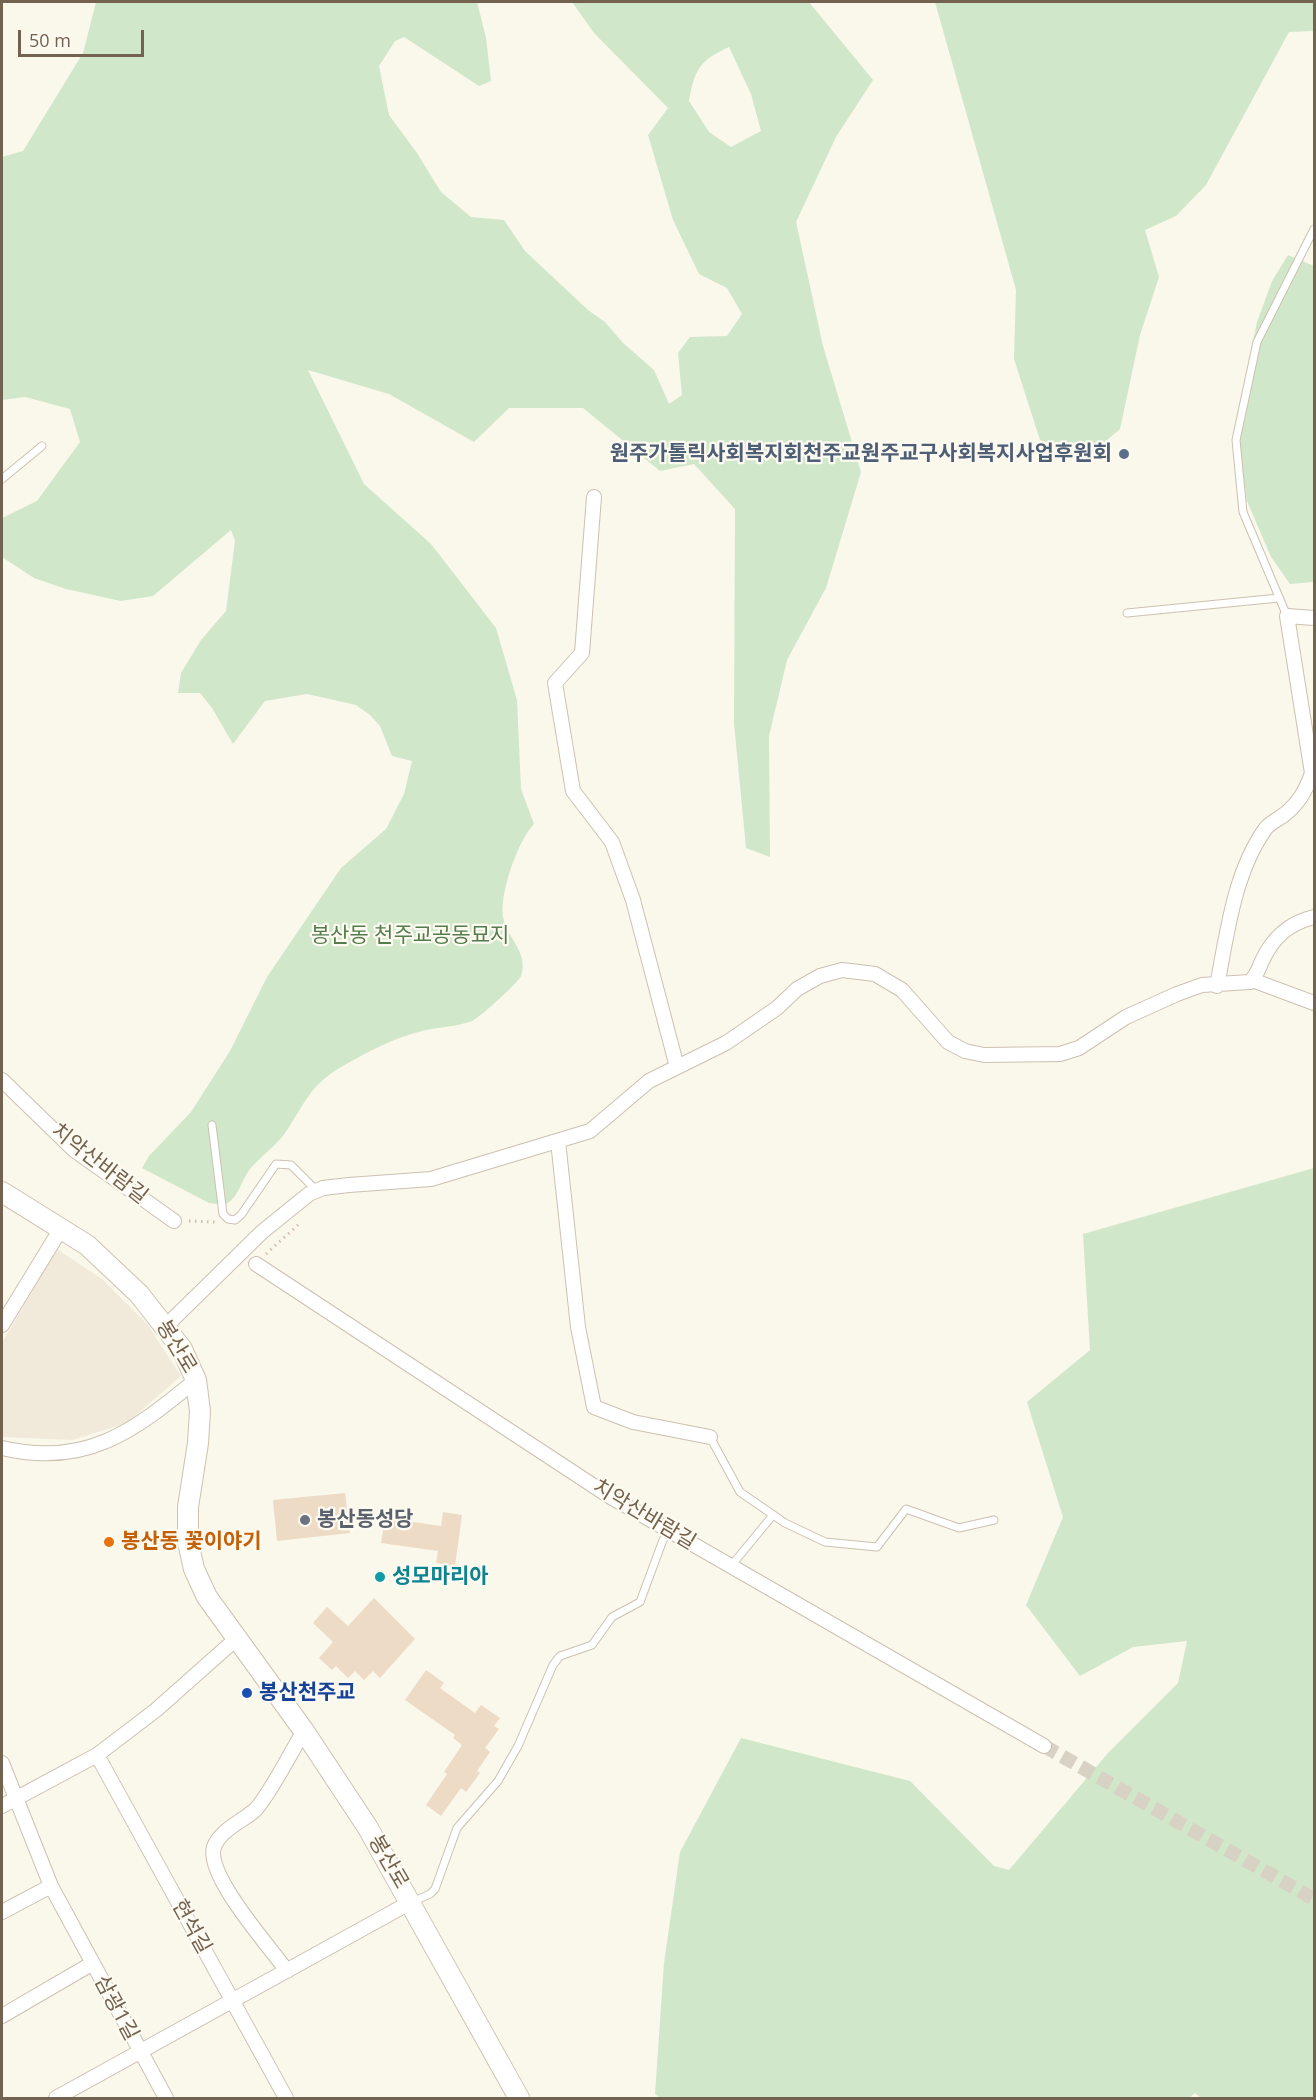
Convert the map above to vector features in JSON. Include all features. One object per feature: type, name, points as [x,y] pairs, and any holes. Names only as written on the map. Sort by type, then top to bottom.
[{"type":"street","points":[[594,497],[582,653],[555,683],[573,791],[612,842],[633,900],[677,1067]]},
{"type":"street","points":[[1216,986],[1238,889],[1256,846],[1268,826],[1285,814],[1305,793],[1312,773],[1287,616],[1314,618]]},
{"type":"street","points":[[1252,980],[1273,941],[1285,929],[1314,916]]},
{"type":"street","points":[[166,1326],[262,1232],[309,1194],[349,1185],[431,1179],[590,1131],[649,1081],[726,1043],[777,1008],[797,990],[820,976],[842,970],[875,974],[902,990],[948,1042],[965,1051],[984,1055],[1060,1054],[1079,1048],[1126,1017],[1202,985],[1216,986],[1252,980],[1314,1003]]},
{"type":"street","name":"치악산바람길","points":[[2,1080],[74,1150],[174,1221]]},
{"type":"street","points":[[558,1141],[578,1328],[594,1407],[633,1422],[710,1437]]},
{"type":"street","name":"봉산로","points":[[2,1191],[62,1227],[106,1262],[139,1294],[182,1349],[196,1380],[200,1411],[188,1507],[188,1542],[194,1569],[207,1597],[304,1731],[368,1828],[519,2098]]},
{"type":"street","points":[[2,1325],[62,1227]]},
{"type":"street","name":"치악산바람길","points":[[256,1264],[609,1496],[1044,1746]]},
{"type":"street","points":[[2,1448],[21,1453],[57,1454],[88,1449],[117,1438],[151,1417],[196,1380]]},
{"type":"street","points":[[2,1806],[97,1755],[156,1710],[236,1639]]},
{"type":"street","points":[[288,1971],[219,1880],[213,1859],[214,1845],[256,1808],[304,1731]]},
{"type":"street","name":"현석길","points":[[97,1755],[286,2098]]},
{"type":"street","name":"삼광1길","points":[[2,1763],[51,1886],[166,2098]]},
{"type":"street","points":[[2,1912],[51,1886]]},
{"type":"street","points":[[140,2052],[411,1902]]},
{"type":"street","name":"삼광1길","points":[[2,2016],[93,1964]]},
{"type":"street","name":"삼광1길","points":[[63,2097],[140,2052]]},
{"type":"lane","points":[[1287,616],[1243,512],[1236,440],[1257,342],[1314,229]]},
{"type":"lane","points":[[2,479],[42,446]]},
{"type":"lane","points":[[1127,613],[1279,598]]},
{"type":"lane","points":[[212,1125],[223,1214],[228,1219],[235,1220],[241,1215],[276,1164],[291,1165],[317,1191]]},
{"type":"lane","points":[[710,1437],[740,1492],[773,1515],[825,1542],[877,1547],[906,1509],[959,1528],[994,1520]]},
{"type":"lane","points":[[731,1566],[773,1515]]},
{"type":"lane","points":[[411,1902],[430,1894],[435,1889],[457,1828],[498,1781],[518,1746],[553,1665],[560,1656],[592,1644],[612,1617],[640,1602],[663,1540],[669,1530]]},
{"type":"path","points":[[174,1221],[220,1222],[228,1219]]},
{"type":"shaded area","points":[[57,1249],[102,1279],[147,1324],[181,1376],[127,1423],[72,1440],[2,1437],[2,1343]]},
{"type":"green space","name":"봉산동 천주교공동묘지","points":[[96,2],[477,2],[486,38],[491,81],[479,86],[404,37],[395,41],[379,66],[389,115],[417,153],[441,192],[471,217],[504,220],[525,251],[588,310],[605,322],[623,343],[654,370],[669,404],[682,395],[678,353],[690,337],[727,336],[742,314],[727,288],[699,274],[673,220],[648,135],[668,108],[594,33],[572,2],[809,2],[873,80],[836,137],[796,222],[823,346],[861,472],[826,588],[787,660],[769,736],[770,857],[746,848],[734,723],[735,509],[694,464],[660,471],[583,408],[509,408],[474,442],[389,394],[308,370],[364,484],[431,544],[496,628],[517,700],[521,789],[534,824],[522,843],[510,870],[503,898],[506,928],[520,954],[523,968],[521,976],[513,985],[476,1019],[460,1025],[422,1031],[392,1041],[352,1061],[323,1080],[309,1095],[281,1138],[250,1169],[237,1193],[225,1205],[209,1203],[142,1168],[149,1156],[191,1112],[230,1051],[267,977],[341,868],[386,829],[404,794],[412,761],[392,756],[380,726],[356,705],[307,694],[265,701],[233,744],[212,708],[200,693],[178,693],[181,673],[201,640],[226,611],[235,541],[231,530],[153,596],[121,601],[66,589],[34,578],[2,557],[2,518],[37,501],[80,442],[70,409],[25,397],[2,400],[2,157],[23,151],[83,53]],"holes":[[[729,47],[751,94],[761,131],[731,147],[709,132],[689,101],[700,67],[711,57]]]},
{"type":"green space","points":[[935,2],[1314,2],[1314,31],[1289,32],[1206,185],[1176,216],[1145,230],[1159,277],[1140,335],[1120,429],[1086,458],[1040,440],[1014,359],[1016,290]]},
{"type":"green space","points":[[1288,255],[1314,266],[1314,582],[1290,584],[1271,557],[1247,501],[1236,425],[1257,322],[1272,281]]},
{"type":"green space","points":[[1314,1168],[1314,2098],[1200,2098],[1195,2093],[1189,2098],[660,2098],[655,2094],[664,1963],[680,1852],[741,1738],[910,1781],[994,1866],[1009,1870],[1108,1753],[1178,1683],[1187,1641],[1133,1647],[1080,1676],[1026,1605],[1063,1517],[1027,1402],[1090,1350],[1083,1234]]},
{"type":"building","points":[[345,1493],[350,1533],[277,1541],[273,1500]]},
{"type":"building","points":[[443,1512],[462,1515],[455,1566],[436,1563],[438,1551],[381,1543],[385,1518],[441,1526]]},
{"type":"building","points":[[374,1598],[415,1639],[380,1678],[373,1671],[364,1680],[355,1671],[348,1678],[336,1666],[332,1670],[319,1658],[333,1642],[313,1623],[327,1607],[348,1626]]},
{"type":"building","points":[[426,1670],[444,1683],[440,1688],[475,1713],[481,1705],[500,1718],[494,1726],[499,1729],[485,1748],[490,1752],[477,1771],[480,1773],[466,1792],[461,1788],[441,1816],[426,1805],[447,1774],[444,1772],[462,1745],[453,1738],[455,1735],[405,1700]]},
{"type":"tunnel","points":[[1044,1746],[1314,1899]]},
{"type":"place","name":"원주가톨릭사회복지회천주교원주교구사회복지사업후원회","points":[[1124,454]]},
{"type":"place","name":"봉산동성당","points":[[305,1520]]},
{"type":"place","name":"봉산동 꽃이야기","points":[[109,1542]]},
{"type":"place","name":"성모마리아","points":[[380,1577]]},
{"type":"place","name":"봉산천주교","points":[[247,1693]]}]
